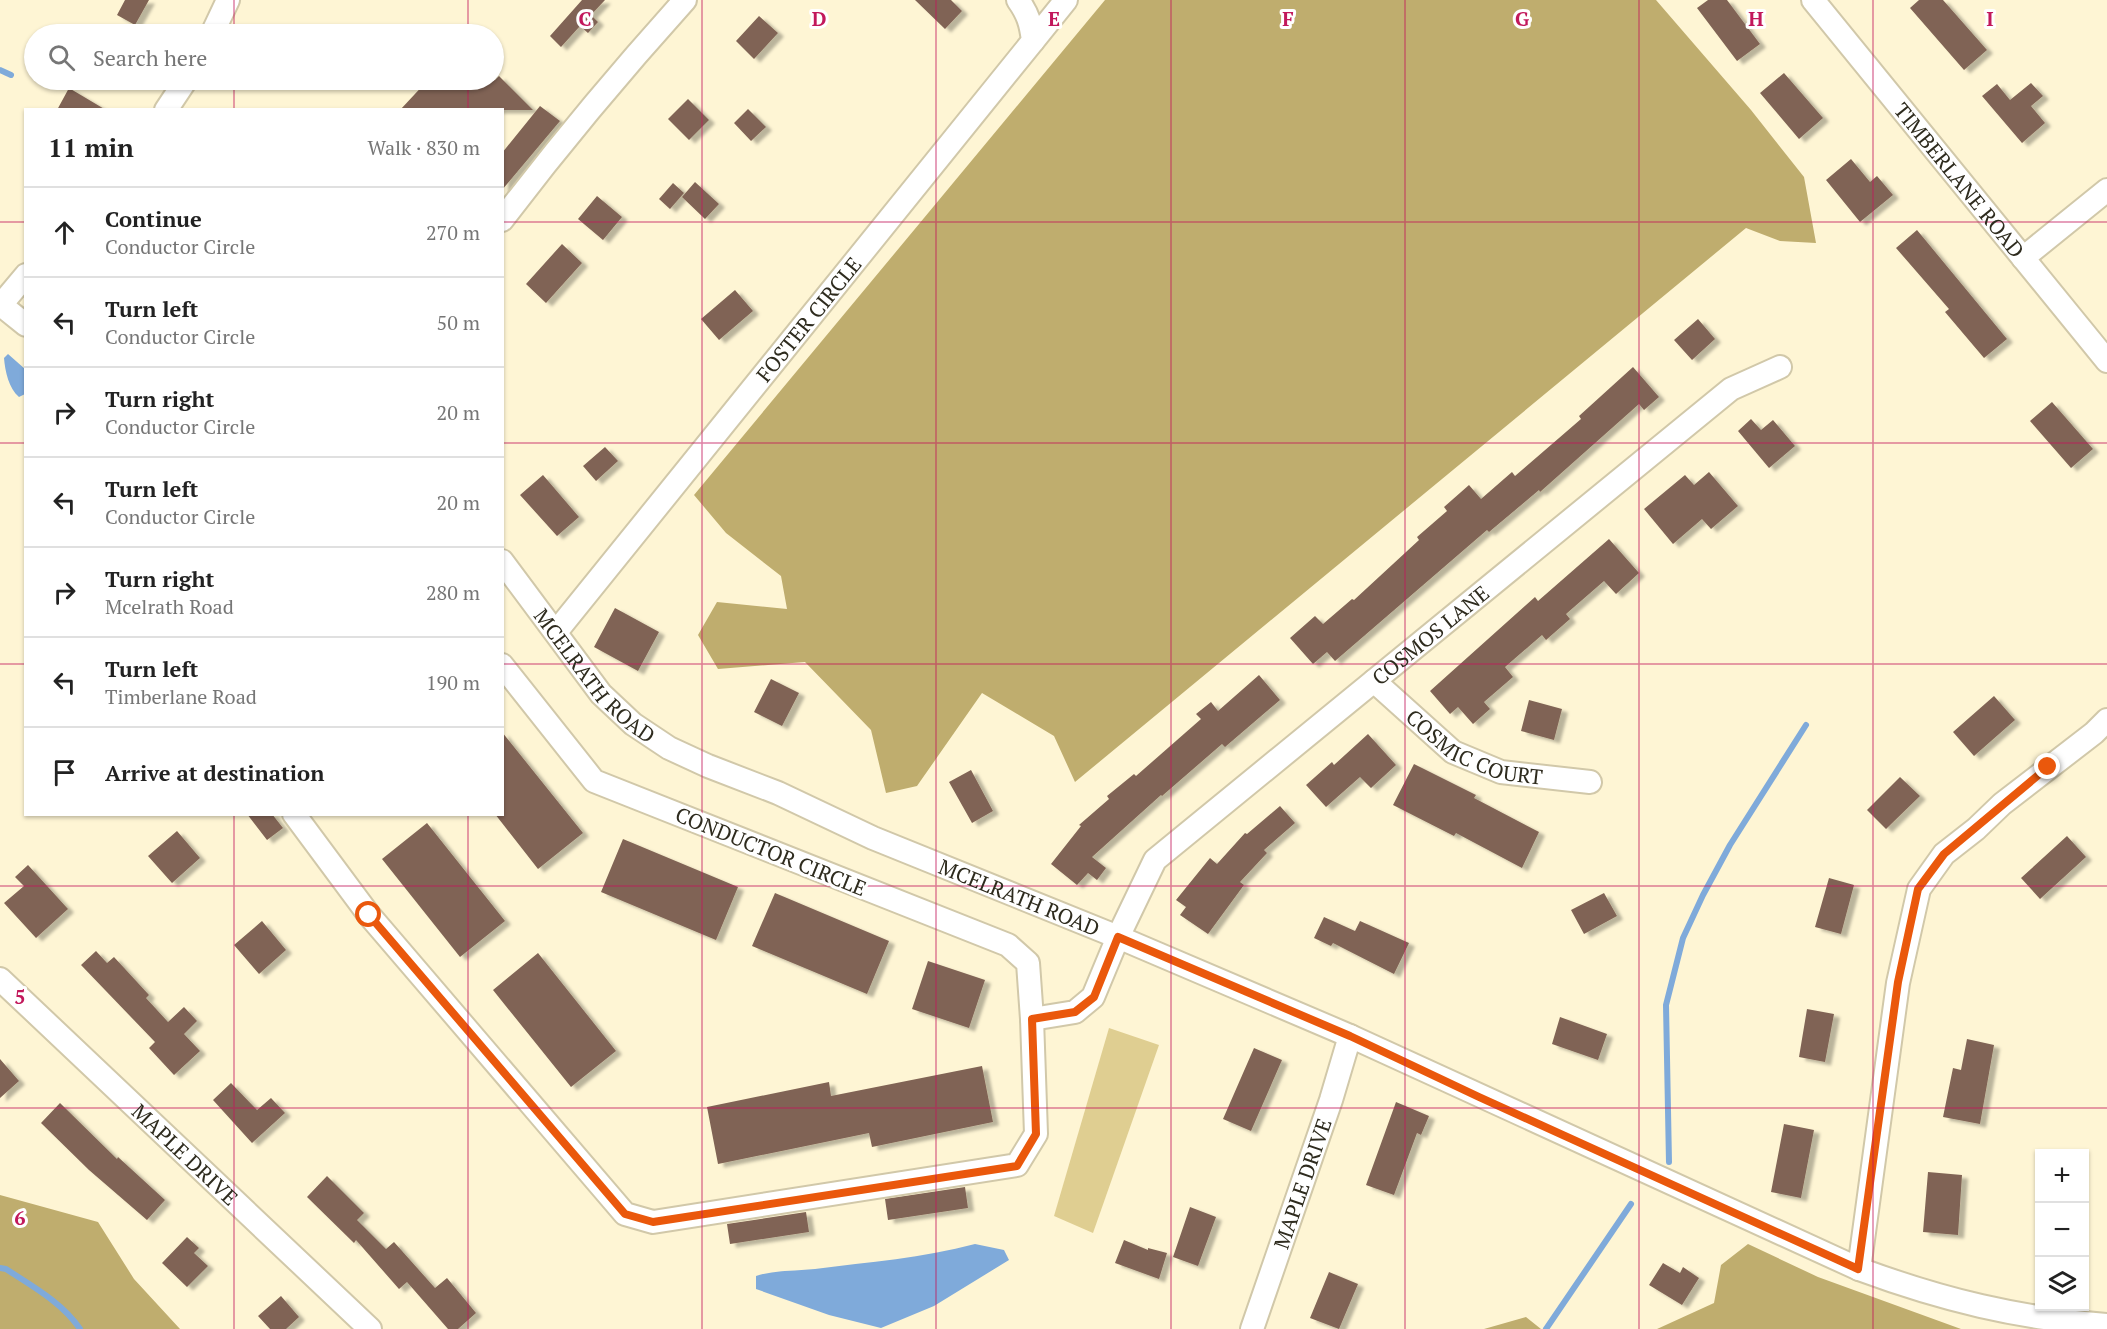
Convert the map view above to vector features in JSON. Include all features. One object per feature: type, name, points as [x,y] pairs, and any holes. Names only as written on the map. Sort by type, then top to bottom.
[{"type":"street","points":[[217,24],[228,0]]},
{"type":"street","points":[[504,217],[624,69],[685,0]]},
{"type":"street","points":[[1018,0],[1026,10],[1031,23],[1033,41]]},
{"type":"street","name":"FOSTER CIRCLE","points":[[556,632],[1066,0]]},
{"type":"street","name":"TIMBERLANE ROAD","points":[[1813,0],[2107,362]]},
{"type":"street","points":[[167,108],[179,90]]},
{"type":"street","points":[[2023,258],[2107,190]]},
{"type":"street","points":[[24,277],[1,306],[24,324]]},
{"type":"street","name":"COSMOS LANE","points":[[1118,937],[1155,860],[1731,389],[1780,367]]},
{"type":"street","name":"MCELRATH ROAD","points":[[504,564],[601,694],[633,724],[669,748],[778,793],[873,838],[1118,937],[1350,1036],[1858,1269],[1917,1290],[1978,1307],[2039,1318],[2107,1324]]},
{"type":"street","name":"CONDUCTOR CIRCLE","points":[[295,816],[369,915],[625,1214],[653,1222],[1017,1166],[1036,1134],[1028,963],[1008,945],[594,781],[504,668]]},
{"type":"street","name":"COSMIC COURT","points":[[1374,681],[1453,752],[1501,772],[1590,782]]},
{"type":"street","points":[[1858,1269],[1898,982],[1918,889],[1944,854],[2107,720]]},
{"type":"street","points":[[1032,1019],[1075,1012],[1094,997],[1118,937]]},
{"type":"street","name":"MAPLE DRIVE","points":[[0,979],[370,1329]]},
{"type":"street","name":"MAPLE DRIVE","points":[[1252,1329],[1331,1100],[1350,1036]]},
{"type":"shaded area","points":[[1105,0],[1656,0],[1751,110],[1804,177],[1816,243],[1780,241],[1746,228],[1075,782],[1054,736],[982,693],[917,786],[886,793],[871,730],[805,662],[718,669],[698,635],[717,602],[787,609],[781,576],[726,533],[694,495]]},
{"type":"shaded area","points":[[1109,1028],[1159,1045],[1093,1233],[1054,1216]]},
{"type":"shaded area","points":[[0,1195],[98,1222],[134,1279],[180,1329],[0,1329]]},
{"type":"shaded area","points":[[1748,1244],[1818,1277],[1961,1329],[1657,1329],[1714,1303],[1721,1265]]},
{"type":"shaded area","points":[[1526,1317],[1541,1329],[1484,1329]]},
{"type":"water","points":[[8,354],[24,368],[24,394],[19,397],[10,385],[4,358]]},
{"type":"water","points":[[975,1244],[1004,1250],[1009,1260],[934,1306],[881,1328],[829,1315],[756,1289],[756,1276],[763,1274],[896,1259]]},
{"type":"building","points":[[125,0],[149,0],[136,24],[117,15]]},
{"type":"building","points":[[582,0],[605,0],[591,15],[598,22],[588,33],[580,26],[561,47],[550,36]]},
{"type":"building","points":[[915,0],[951,0],[962,11],[945,29]]},
{"type":"building","points":[[1708,0],[1727,0],[1760,44],[1737,61],[1697,8]]},
{"type":"building","points":[[1919,0],[1943,0],[1987,50],[1964,70],[1910,8]]},
{"type":"building","points":[[759,16],[778,33],[754,59],[736,41]]},
{"type":"building","points":[[1784,73],[1823,118],[1799,139],[1760,93]]},
{"type":"building","points":[[504,81],[533,110],[504,110],[504,108],[402,108],[419,90],[504,90]]},
{"type":"building","points":[[2031,83],[2043,96],[2031,106],[2045,123],[2022,143],[1982,96],[1997,84],[2010,100]]},
{"type":"building","points":[[68,90],[72,90],[103,108],[58,108]]},
{"type":"building","points":[[688,99],[709,120],[689,140],[668,119]]},
{"type":"building","points":[[540,106],[560,121],[504,188],[504,151]]},
{"type":"building","points":[[748,109],[766,127],[751,141],[734,123]]},
{"type":"building","points":[[1851,159],[1870,182],[1877,176],[1893,195],[1860,222],[1826,180]]},
{"type":"building","points":[[695,182],[719,204],[705,219],[682,197]]},
{"type":"building","points":[[673,183],[684,193],[670,209],[659,199]]},
{"type":"building","points":[[597,196],[622,217],[603,240],[578,219]]},
{"type":"building","points":[[1917,230],[2007,339],[1984,358],[1945,312],[1949,309],[1896,248]]},
{"type":"building","points":[[562,244],[582,263],[546,303],[526,284]]},
{"type":"building","points":[[735,290],[753,311],[719,340],[701,319]]},
{"type":"building","points":[[1698,319],[1715,339],[1692,360],[1674,340]]},
{"type":"building","points":[[1633,367],[1659,397],[1644,410],[1639,404],[1540,492],[1539,490],[1489,532],[1487,530],[1335,661],[1327,652],[1313,664],[1290,638],[1315,616],[1323,624],[1352,599],[1354,600],[1419,540],[1417,537],[1447,511],[1444,507],[1469,485],[1481,499],[1512,472],[1515,476],[1581,419],[1579,416]]},
{"type":"building","points":[[2052,402],[2093,449],[2071,468],[2030,421]]},
{"type":"building","points":[[1751,419],[1761,430],[1773,420],[1795,446],[1769,468],[1738,431]]},
{"type":"building","points":[[605,447],[618,461],[596,481],[583,466]]},
{"type":"building","points":[[1709,472],[1738,506],[1711,529],[1702,519],[1673,544],[1644,509],[1685,475],[1694,485]]},
{"type":"building","points":[[543,475],[579,517],[557,536],[520,495]]},
{"type":"building","points":[[1609,539],[1639,573],[1616,594],[1604,581],[1566,614],[1570,619],[1546,640],[1542,635],[1505,667],[1513,677],[1484,702],[1490,709],[1473,724],[1458,707],[1450,714],[1430,691],[1535,597],[1538,601]]},
{"type":"building","points":[[615,608],[659,632],[638,671],[594,647]]},
{"type":"building","points":[[1259,675],[1280,700],[1225,747],[1222,744],[1092,857],[1106,868],[1097,880],[1088,873],[1077,885],[1051,864],[1081,826],[1079,825],[1109,799],[1107,796],[1134,774],[1136,776],[1201,719],[1196,714],[1211,702],[1218,711]]},
{"type":"building","points":[[771,679],[799,693],[782,726],[754,712]]},
{"type":"building","points":[[1994,696],[2015,720],[1974,756],[1953,732]]},
{"type":"building","points":[[1529,700],[1562,709],[1554,740],[1521,731]]},
{"type":"building","points":[[504,734],[583,833],[538,869],[497,816],[504,816]]},
{"type":"building","points":[[1368,734],[1396,765],[1371,788],[1360,777],[1326,807],[1306,785],[1332,762],[1334,765]]},
{"type":"building","points":[[1414,764],[1476,795],[1474,798],[1539,832],[1522,868],[1456,833],[1454,836],[1393,805]]},
{"type":"building","points":[[971,770],[993,811],[972,823],[949,782]]},
{"type":"building","points":[[1900,777],[1920,796],[1886,829],[1867,810]]},
{"type":"building","points":[[1280,806],[1295,823],[1264,850],[1267,853],[1240,882],[1244,885],[1208,934],[1180,915],[1186,907],[1176,900],[1210,858],[1217,864],[1245,833],[1247,834]]},
{"type":"building","points":[[249,816],[274,816],[283,828],[267,840]]},
{"type":"building","points":[[427,823],[505,921],[460,957],[382,859]]},
{"type":"building","points":[[177,831],[200,858],[172,883],[148,856]]},
{"type":"building","points":[[2067,836],[2086,857],[2040,899],[2021,878]]},
{"type":"building","points":[[623,839],[738,887],[716,940],[601,892]]},
{"type":"building","points":[[28,865],[68,909],[36,938],[4,903],[24,886],[15,877]]},
{"type":"building","points":[[1829,878],[1854,885],[1841,934],[1815,927]]},
{"type":"building","points":[[775,893],[889,941],[867,994],[752,946]]},
{"type":"building","points":[[1604,893],[1617,916],[1584,934],[1571,910]]},
{"type":"building","points":[[1324,917],[1355,931],[1360,921],[1409,943],[1394,974],[1333,943],[1331,946],[1314,938]]},
{"type":"building","points":[[262,921],[286,950],[259,974],[234,945]]},
{"type":"building","points":[[96,951],[107,963],[114,957],[149,995],[146,998],[168,1022],[184,1007],[197,1021],[184,1034],[200,1051],[174,1075],[149,1048],[155,1042],[81,965]]},
{"type":"building","points":[[538,953],[616,1051],[571,1087],[493,990]]},
{"type":"building","points":[[928,961],[985,980],[969,1028],[912,1009]]},
{"type":"building","points":[[1807,1009],[1834,1014],[1825,1062],[1799,1057]]},
{"type":"building","points":[[1560,1017],[1607,1034],[1598,1060],[1552,1044]]},
{"type":"building","points":[[1967,1039],[1994,1045],[1980,1124],[1943,1117],[1953,1068],[1961,1070]]},
{"type":"building","points":[[1254,1048],[1282,1060],[1251,1131],[1223,1119]]},
{"type":"building","points":[[0,1059],[19,1081],[0,1098]]},
{"type":"building","points":[[982,1066],[993,1122],[872,1147],[869,1133],[718,1164],[707,1107],[829,1082],[831,1096]]},
{"type":"building","points":[[231,1083],[257,1110],[271,1098],[285,1113],[252,1143],[213,1100]]},
{"type":"building","points":[[1396,1102],[1429,1116],[1421,1135],[1417,1133],[1394,1195],[1366,1185]]},
{"type":"building","points":[[60,1103],[117,1159],[118,1157],[165,1200],[147,1220],[89,1170],[41,1123]]},
{"type":"building","points":[[1784,1124],[1814,1130],[1801,1198],[1771,1192]]},
{"type":"building","points":[[1928,1172],[1962,1175],[1958,1235],[1923,1232]]},
{"type":"building","points":[[327,1176],[364,1213],[357,1220],[386,1249],[394,1242],[435,1288],[447,1278],[476,1313],[458,1329],[448,1329],[407,1282],[399,1289],[356,1240],[354,1243],[307,1197]]},
{"type":"building","points":[[965,1187],[968,1208],[888,1220],[885,1199]]},
{"type":"building","points":[[1190,1207],[1216,1217],[1198,1266],[1173,1257]]},
{"type":"building","points":[[806,1212],[809,1232],[730,1244],[727,1224]]},
{"type":"building","points":[[187,1237],[199,1248],[194,1253],[208,1266],[187,1287],[162,1263]]},
{"type":"building","points":[[1124,1240],[1148,1250],[1148,1248],[1167,1253],[1159,1279],[1115,1263]]},
{"type":"building","points":[[1663,1263],[1680,1273],[1683,1267],[1699,1278],[1682,1305],[1649,1285]]},
{"type":"building","points":[[1329,1272],[1358,1284],[1339,1329],[1310,1318]]},
{"type":"building","points":[[281,1296],[299,1317],[286,1329],[270,1329],[258,1316]]},
{"type":"waterway","points":[[0,70],[11,75]]},
{"type":"waterway","points":[[1669,1162],[1666,1005],[1683,938],[1730,845],[1806,725]]},
{"type":"waterway","points":[[1546,1329],[1631,1204]]},
{"type":"waterway","points":[[0,1268],[6,1269],[46,1296],[65,1311],[80,1329]]},
{"type":"route","points":[[369,915],[625,1214],[653,1222],[1017,1166],[1036,1134],[1032,1019],[1075,1012],[1094,997],[1118,937],[1350,1036],[1858,1269],[1898,982],[1918,889],[1944,854],[2048,767]]}]
